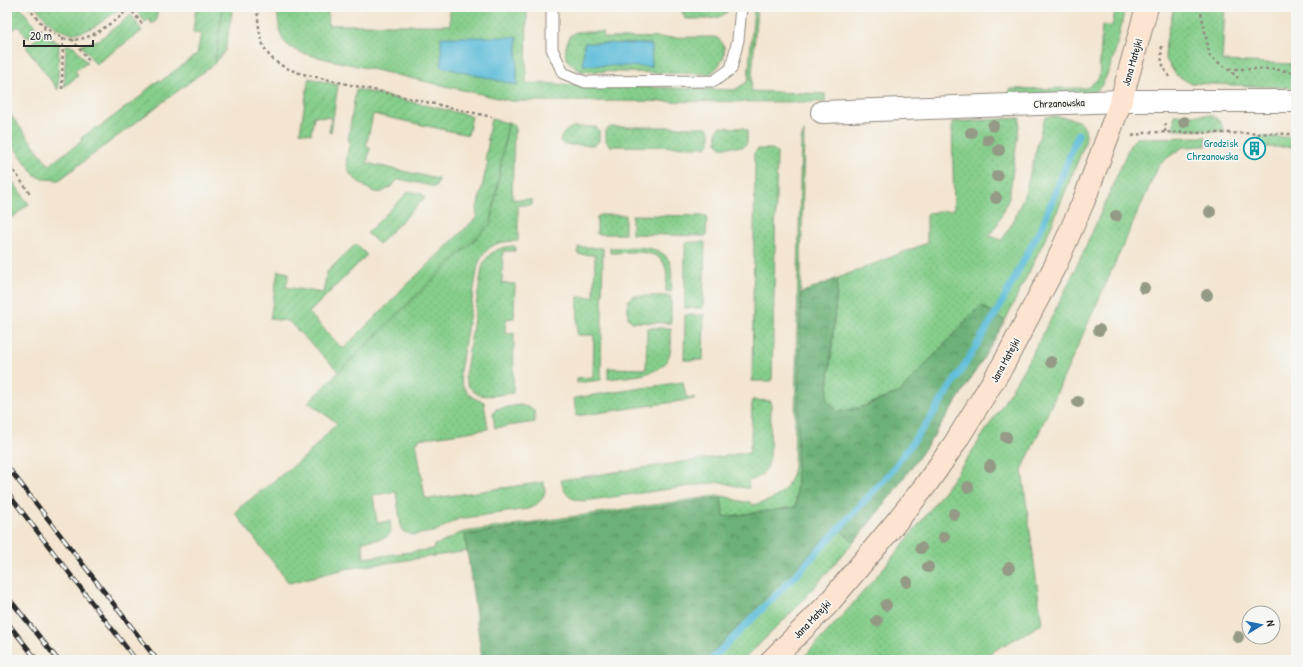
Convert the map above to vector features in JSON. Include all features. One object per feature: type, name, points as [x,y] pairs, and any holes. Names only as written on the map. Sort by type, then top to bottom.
[{"type":"street","name":"Jana Matejki","points":[[772,660],[827,605],[925,486],[953,446],[1003,365],[1056,264],[1084,200],[1121,101],[1147,7]]},
{"type":"street","name":"Chrzanowska","points":[[822,112],[1121,101],[1296,101]]},
{"type":"lane","points":[[552,7],[552,49],[563,73],[585,82],[714,81],[731,69],[738,40],[741,7]]},
{"type":"path","points":[[28,7],[45,28],[63,38],[84,38],[95,34],[123,15],[129,7],[142,24]]},
{"type":"path","points":[[257,7],[259,33],[262,44],[272,59],[286,69],[492,117]]},
{"type":"path","points":[[1200,7],[1210,56],[1228,69],[1257,101]]},
{"type":"path","points":[[29,40],[45,28]]},
{"type":"path","points":[[62,89],[63,38]]},
{"type":"path","points":[[72,39],[89,61]]},
{"type":"path","points":[[1162,42],[1160,58],[1169,77]]},
{"type":"path","points":[[1228,69],[1275,69],[1296,73]]},
{"type":"path","points":[[1128,139],[1142,132],[1296,134]]},
{"type":"path","points":[[7,161],[31,195]]},
{"type":"green space","points":[[7,7],[20,7],[37,29],[27,38],[18,26],[13,30],[7,21]]},
{"type":"green space","points":[[36,7],[121,7],[94,27],[75,33],[59,29],[51,24]]},
{"type":"green space","points":[[136,7],[158,7],[156,21],[152,24],[149,19],[145,22],[135,9]]},
{"type":"green space","points":[[196,7],[223,7],[215,63],[59,180],[43,179],[35,175],[7,138],[7,110],[49,165],[82,141],[81,138],[97,127],[98,128],[145,93],[144,92],[159,80],[161,81],[197,54],[201,34],[193,33]]},
{"type":"green space","points":[[223,7],[233,7],[225,51],[215,63]]},
{"type":"green space","points":[[277,7],[328,8],[328,25],[450,25],[450,8],[527,7],[526,83],[735,90],[748,81],[754,7],[757,7],[751,91],[825,94],[825,102],[511,101],[299,52],[286,44],[282,38]]},
{"type":"green space","points":[[730,7],[727,12],[717,18],[710,19],[685,19],[681,8],[714,8]]},
{"type":"green space","points":[[1116,7],[1125,7],[1117,46],[1111,65],[1102,85],[1095,92],[1008,100],[1010,89],[1087,88],[1099,78],[1102,26],[1112,26]]},
{"type":"green space","points":[[1174,7],[1225,7],[1222,61],[1296,64],[1296,88],[1190,83],[1176,75],[1165,58],[1166,42]]},
{"type":"green space","points":[[131,15],[142,31],[96,64],[81,45],[99,40]]},
{"type":"green space","points":[[576,32],[603,32],[603,38],[715,37],[723,46],[724,56],[718,67],[709,74],[581,71],[571,64],[565,52],[570,36]]},
{"type":"green space","points":[[42,34],[59,43],[58,90],[26,47]]},
{"type":"green space","points":[[66,45],[74,46],[87,63],[75,71],[78,76],[64,87]]},
{"type":"green space","points":[[309,78],[338,85],[331,132],[329,132],[331,118],[314,116],[311,134],[300,132]]},
{"type":"green space","points":[[356,89],[472,116],[468,135],[373,114],[366,147],[370,148],[367,163],[438,179],[436,187],[399,179],[385,191],[376,192],[366,188],[351,175],[347,166],[350,141],[348,140]]},
{"type":"green space","points":[[1174,115],[1212,115],[1220,122],[1224,131],[1174,130]]},
{"type":"green space","points":[[1054,116],[1073,119],[1082,124],[1086,135],[1085,143],[1050,229],[1005,321],[982,306],[973,313],[900,392],[862,407],[838,412],[827,400],[838,278],[927,243],[927,213],[954,210],[952,122],[1020,118],[1009,198],[998,223],[989,236],[1002,240],[1014,220],[1025,193],[1044,119]]},
{"type":"green space","points":[[491,119],[508,123],[491,223],[339,372],[288,321],[270,319],[278,271],[289,273],[286,287],[323,293],[327,272],[356,244],[367,255],[309,313],[343,349],[411,280],[478,216],[476,213],[488,161],[485,160]]},
{"type":"green space","points":[[508,123],[513,124],[516,132],[514,132],[512,199],[532,200],[532,205],[518,205],[518,241],[498,243],[489,249],[481,258],[478,265],[460,371],[460,377],[466,391],[474,398],[484,402],[488,429],[419,439],[419,441],[416,441],[425,498],[428,499],[544,482],[545,492],[542,499],[536,505],[528,509],[458,519],[433,532],[413,535],[404,532],[401,526],[396,492],[373,495],[377,523],[390,521],[391,531],[387,537],[362,541],[364,558],[434,549],[434,545],[442,543],[464,532],[717,496],[751,502],[752,505],[768,501],[780,494],[789,483],[794,467],[801,140],[804,131],[796,507],[723,517],[721,499],[465,535],[468,551],[345,569],[289,583],[235,513],[239,508],[306,456],[337,423],[308,402],[491,223]]},
{"type":"green space","points":[[573,127],[596,127],[599,130],[599,141],[595,145],[564,145],[560,141],[563,134]]},
{"type":"green space","points":[[610,127],[707,127],[710,131],[710,143],[706,147],[610,146],[606,141],[606,130]]},
{"type":"green space","points":[[720,127],[744,128],[747,131],[747,143],[743,147],[721,147],[717,143],[717,130]]},
{"type":"green space","points":[[1206,137],[1206,146],[1183,147],[1160,163],[1022,470],[1042,624],[977,660],[801,660],[866,589],[927,514],[983,435],[1009,394],[1060,302],[1130,145],[1136,138]]},
{"type":"green space","points":[[1259,137],[1296,137],[1296,147],[1260,147]]},
{"type":"green space","points":[[758,149],[773,149],[777,153],[772,381],[752,381],[754,153]]},
{"type":"green space","points":[[7,174],[29,204],[12,218],[7,211]]},
{"type":"green space","points":[[409,191],[422,194],[425,198],[379,244],[367,233]]},
{"type":"green space","points":[[600,215],[625,215],[625,234],[597,234],[597,217]]},
{"type":"green space","points":[[632,215],[707,216],[706,236],[632,234]]},
{"type":"green space","points":[[689,242],[705,242],[703,308],[685,308],[685,245]]},
{"type":"green space","points":[[515,246],[515,251],[503,251],[502,283],[515,284],[514,318],[506,319],[505,333],[514,333],[513,393],[484,396],[473,391],[468,385],[465,377],[482,268],[487,258],[494,251]]},
{"type":"green space","points":[[578,247],[603,248],[601,380],[577,383],[577,378],[593,377],[594,335],[577,335],[578,297],[594,297],[595,255],[578,254]]},
{"type":"green space","points":[[635,247],[652,249],[666,256],[671,266],[671,292],[666,291],[667,275],[662,260],[656,256],[641,252],[610,253],[610,248]]},
{"type":"green space","points":[[838,278],[827,400],[838,412],[862,407],[900,392],[973,313],[982,306],[1005,321],[971,379],[934,435],[875,516],[854,542],[836,527],[705,660],[482,660],[465,535],[721,498],[724,517],[796,507],[801,293]]},
{"type":"green space","points":[[632,296],[671,296],[671,323],[632,322],[628,318],[628,300]]},
{"type":"green space","points":[[685,315],[704,315],[703,360],[684,360]]},
{"type":"green space","points":[[647,328],[671,328],[671,350],[665,363],[652,372],[608,379],[608,368],[646,369]]},
{"type":"green space","points":[[683,382],[686,397],[696,398],[695,399],[576,416],[574,398]]},
{"type":"green space","points":[[752,400],[771,401],[770,455],[768,465],[764,472],[757,478],[748,481],[749,488],[719,482],[584,501],[571,498],[564,489],[561,480],[738,453],[749,453],[751,446]]},
{"type":"green space","points":[[520,405],[534,410],[535,422],[495,428],[493,414],[496,409]]},
{"type":"green space","points":[[836,527],[854,542],[792,612],[743,660],[705,660]]},
{"type":"water","points":[[441,37],[517,37],[517,85],[441,67]]},
{"type":"water","points":[[584,43],[651,44],[652,67],[583,65]]},
{"type":"waterway","points":[[711,660],[793,578],[891,472],[931,417],[998,310],[1043,224],[1078,134]]},
{"type":"railway","points":[[7,466],[157,660]]},
{"type":"railway","points":[[7,492],[136,660]]},
{"type":"railway","points":[[7,596],[58,660]]},
{"type":"railway","points":[[7,622],[37,660]]},
{"type":"place","name":"Grodzisk Chrzanowska","points":[[1254,149]]}]
